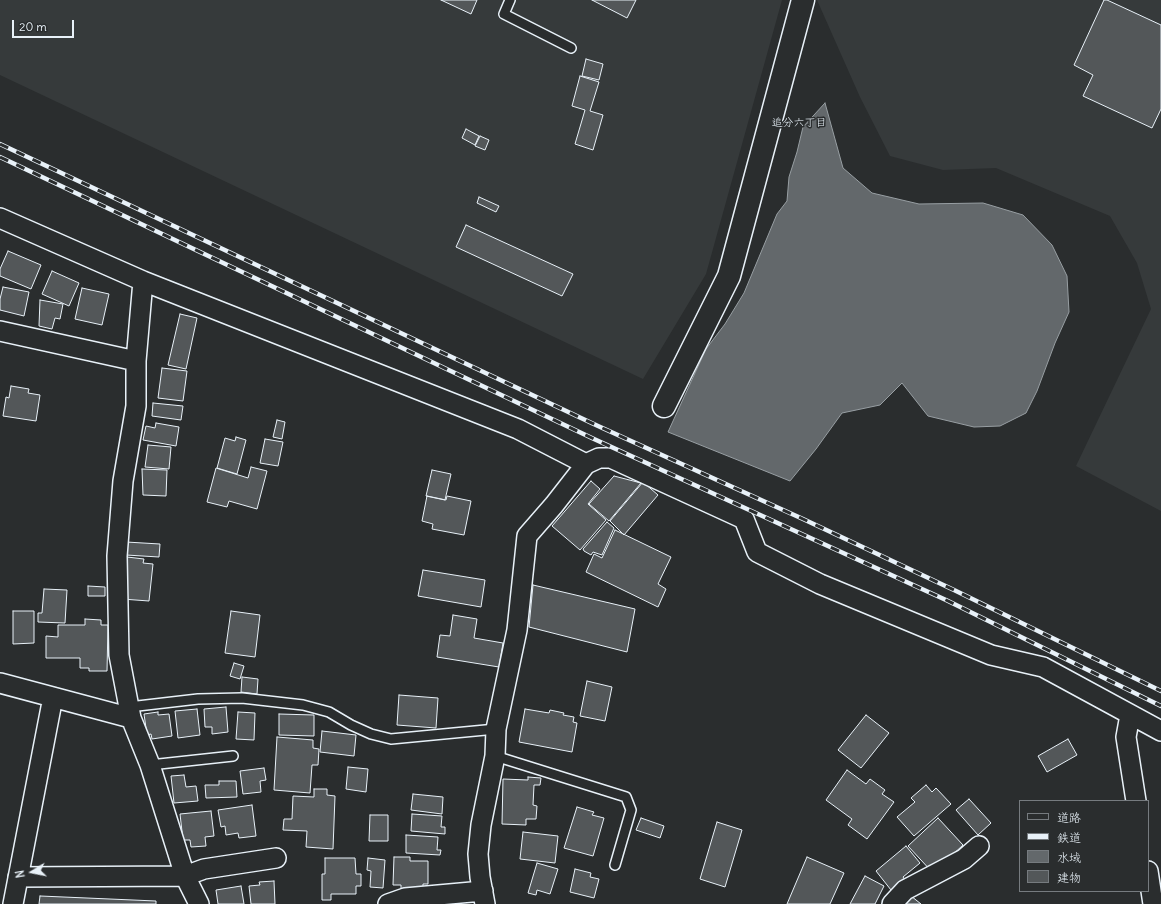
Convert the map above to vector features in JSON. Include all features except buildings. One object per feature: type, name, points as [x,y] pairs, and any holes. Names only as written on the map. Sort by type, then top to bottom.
[{"type":"street","points":[[664,406],[728,276],[803,0]]},
{"type":"street","points":[[0,218],[143,281],[518,430],[586,464]]},
{"type":"street","points":[[143,281],[136,361],[136,406],[123,481],[117,556],[119,655],[130,712],[150,765],[184,876],[199,904]]},
{"type":"street","points":[[0,331],[136,361]]},
{"type":"street","points":[[388,904],[405,898],[484,897],[478,854],[481,826],[495,756],[496,729],[517,630],[528,536],[586,464],[599,458],[611,458],[744,520],[757,552],[813,580],[992,655],[1043,667],[1161,731]]},
{"type":"street","points":[[0,683],[52,697],[130,712]]},
{"type":"street","points":[[13,904],[52,697]]},
{"type":"street","points":[[1130,715],[1126,737],[1136,800]]},
{"type":"street","points":[[892,904],[905,890],[964,859],[979,846]]},
{"type":"street","points":[[18,877],[184,876],[204,869],[276,858]]},
{"type":"street","points":[[1149,876],[1154,904]]},
{"type":"lane","points":[[510,0],[504,14],[571,48]]},
{"type":"lane","points":[[130,712],[198,699],[242,698],[303,706],[329,712],[351,725],[371,734],[391,739],[496,729]]},
{"type":"lane","points":[[150,765],[233,756]]},
{"type":"lane","points":[[495,756],[626,797],[631,810],[615,865]]},
{"type":"shaded area","points":[[0,0],[782,0],[706,274],[643,379],[0,75]]},
{"type":"shaded area","points":[[817,0],[1161,0],[1161,511],[1076,466],[1151,309],[1137,263],[1110,216],[996,168],[943,170],[890,156],[860,97]]},
{"type":"water","points":[[825,103],[843,168],[872,193],[919,204],[983,203],[1023,215],[1052,245],[1067,276],[1069,312],[1055,343],[1037,391],[1026,413],[1000,426],[974,427],[928,416],[902,383],[880,405],[842,413],[816,449],[790,481],[668,432],[706,349],[725,324],[744,293],[777,214],[787,201],[789,177],[803,127]]},
{"type":"railway","points":[[0,144],[598,426],[803,519],[954,590],[1161,691]]},
{"type":"railway","points":[[0,157],[594,439],[946,600],[1161,706]]},
{"type":"district","name":"追分六丁目","points":[[799,123]]}]
